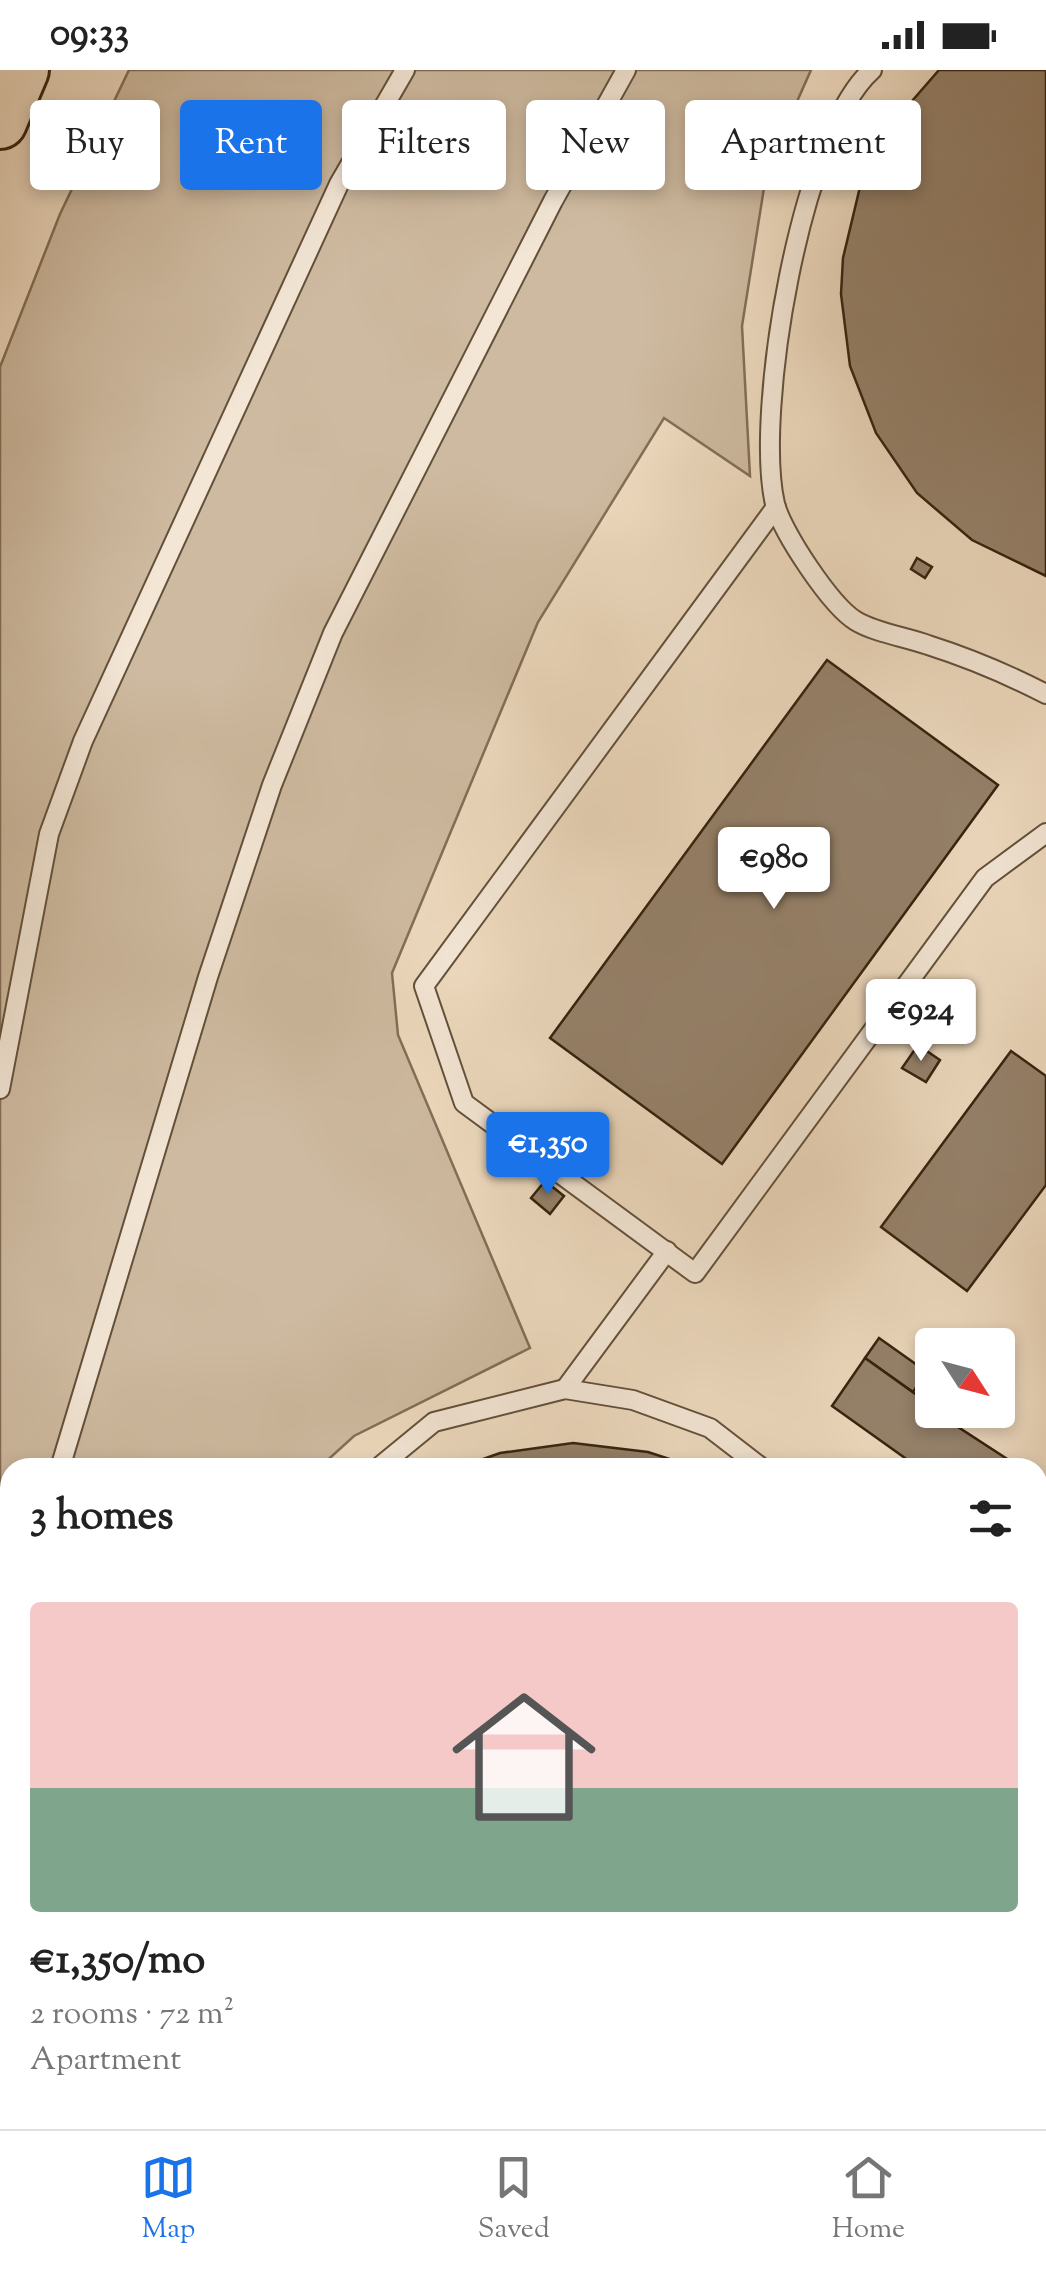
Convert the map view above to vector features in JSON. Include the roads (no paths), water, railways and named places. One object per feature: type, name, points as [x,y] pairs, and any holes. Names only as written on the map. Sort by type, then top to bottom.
[{"type":"main road","points":[[0,122],[22,70]]},
{"type":"lane","points":[[0,1090],[49,834],[83,741],[338,184],[404,70]]},
{"type":"lane","points":[[63,1458],[202,996],[272,785],[334,634],[553,200],[626,70]]},
{"type":"lane","points":[[872,70],[820,156],[798,240],[776,358],[771,472],[776,506],[800,557],[855,620],[989,665],[1046,694]]},
{"type":"lane","points":[[776,506],[424,986],[464,1103],[695,1273],[985,878],[1046,833]]},
{"type":"lane","points":[[566,1389],[667,1252]]},
{"type":"lane","points":[[390,1458],[434,1422],[566,1389],[633,1400],[710,1428],[749,1458]]}]
